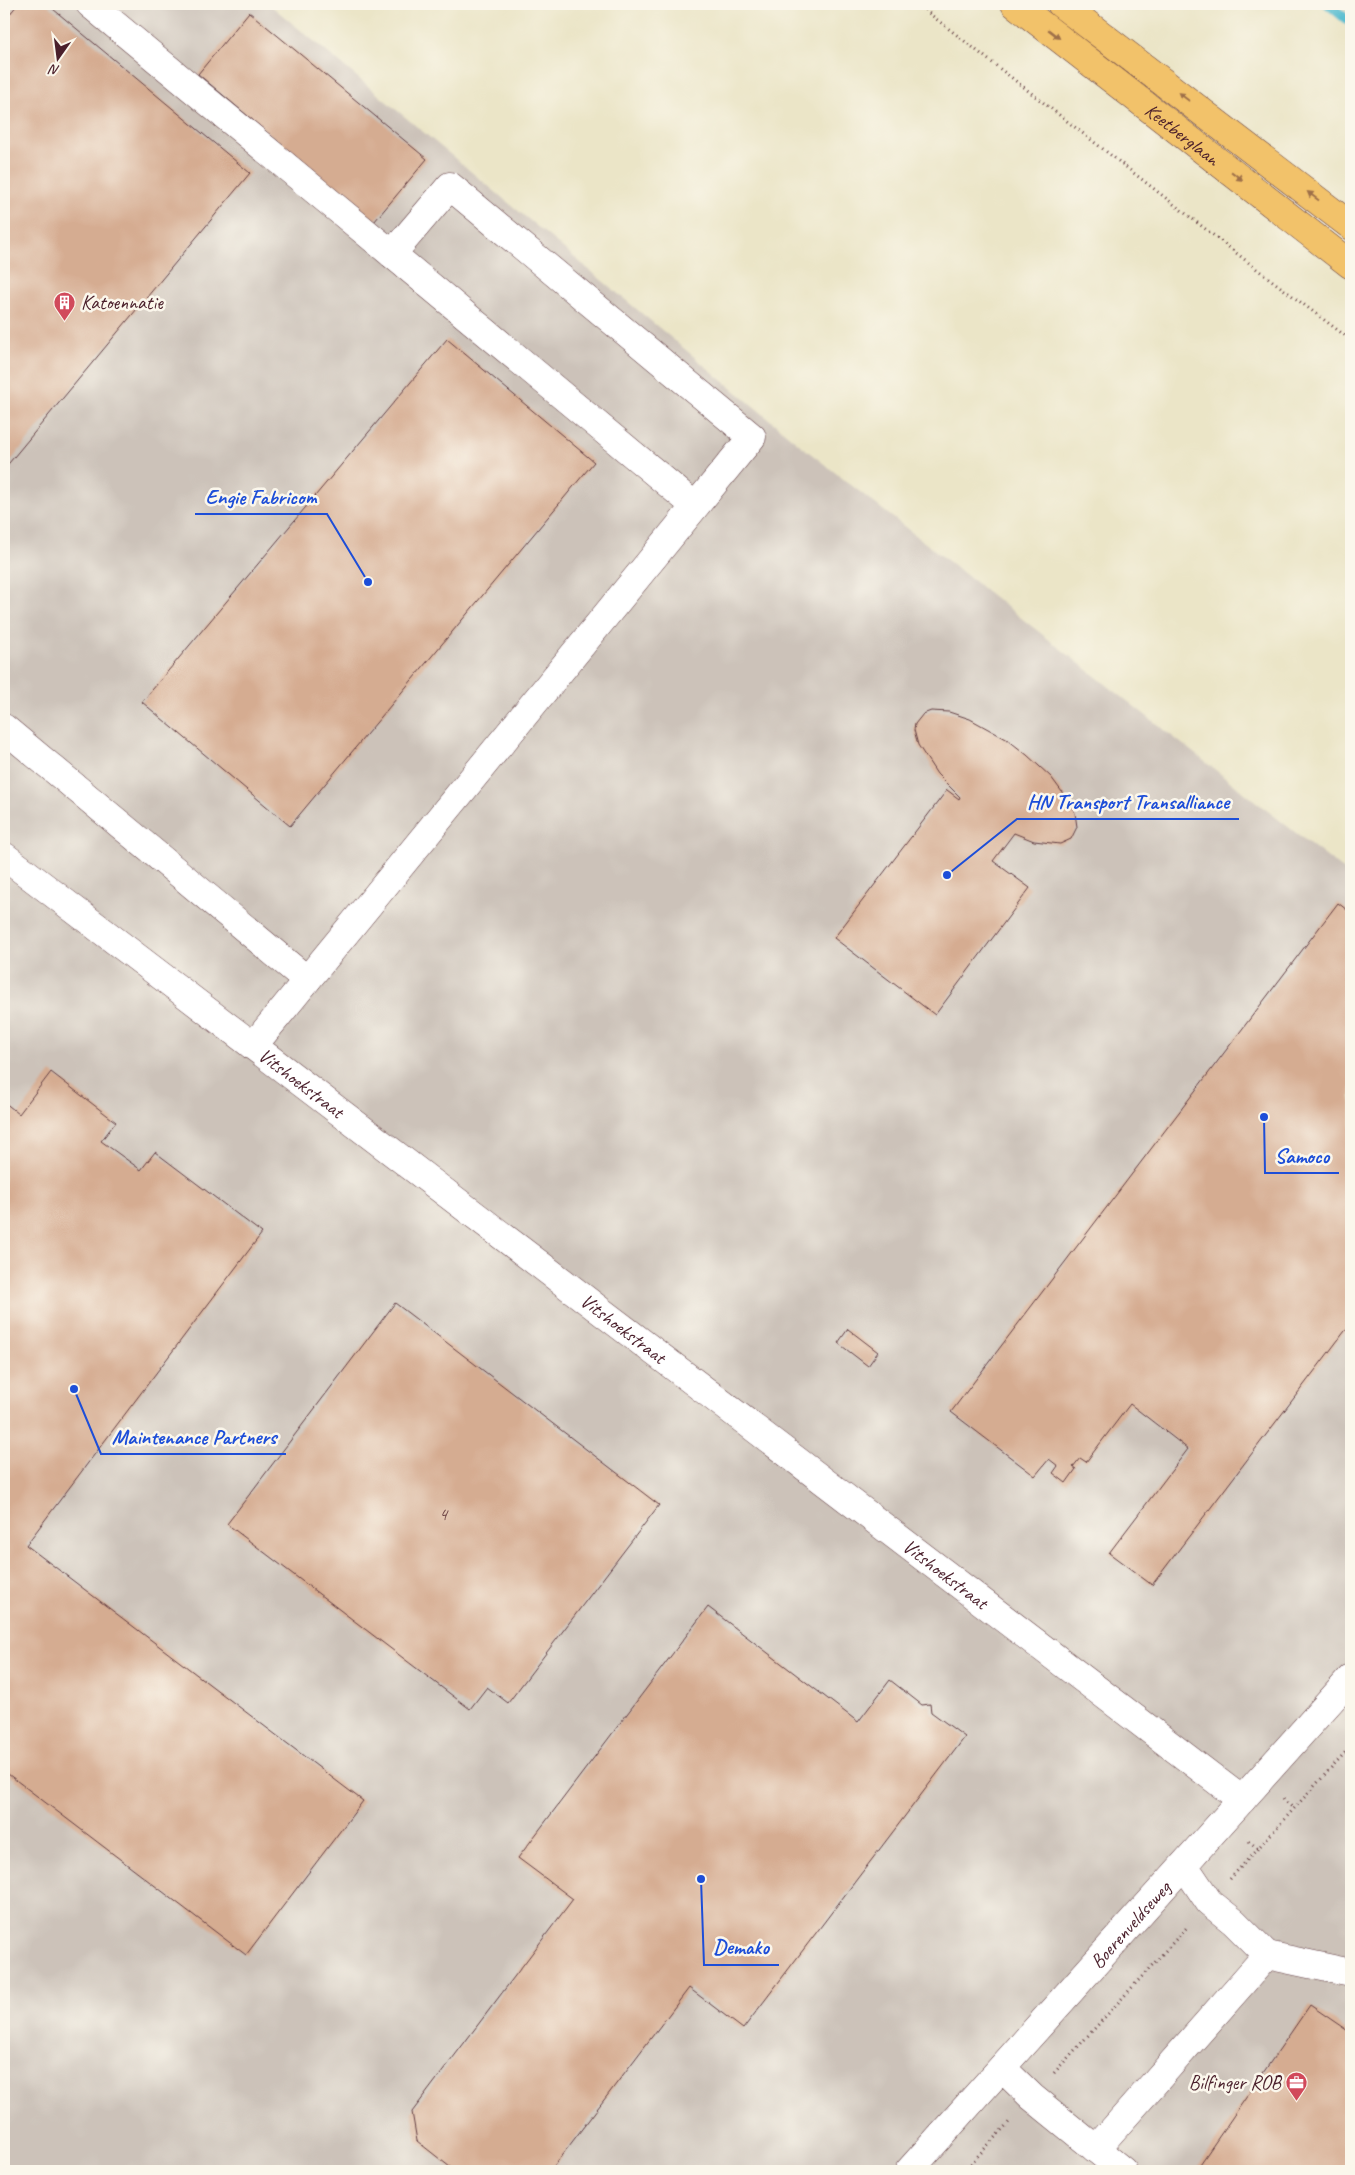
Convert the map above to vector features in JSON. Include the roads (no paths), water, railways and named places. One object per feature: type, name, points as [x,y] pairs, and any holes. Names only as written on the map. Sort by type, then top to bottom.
[{"type":"main road","name":"Keetberglaan","points":[[1015,4],[1351,265]]},
{"type":"main road","name":"Keetberglaan","points":[[1061,4],[1351,226]]},
{"type":"street","points":[[90,4],[695,506]]},
{"type":"street","points":[[253,1046],[752,437],[450,186],[392,254]]},
{"type":"street","points":[[4,728],[307,980]]},
{"type":"street","name":"Vitshoekstraat","points":[[4,856],[1242,1800]]},
{"type":"street","name":"Boerenveldseweg","points":[[909,2171],[1351,1678]]},
{"type":"street","points":[[1184,1865],[1210,1902],[1234,1922],[1267,1955],[1351,1972]]},
{"type":"street","points":[[1096,2149],[1267,1955]]},
{"type":"street","points":[[1002,2068],[1032,2097],[1123,2171]]},
{"type":"waterway","points":[[1328,4],[1351,23]]},
{"type":"place","name":"Katoennatie","points":[[65,321]]},
{"type":"place","name":"Engie Fabricom","points":[[368,582]]},
{"type":"place","name":"HN Transport Transalliance","points":[[947,875]]},
{"type":"place","name":"Samoco","points":[[1264,1117]]},
{"type":"place","name":"Maintenance Partners","points":[[74,1389]]},
{"type":"place","name":"Demako","points":[[701,1879]]},
{"type":"place","name":"Bilfinger ROB","points":[[1297,2101]]}]
